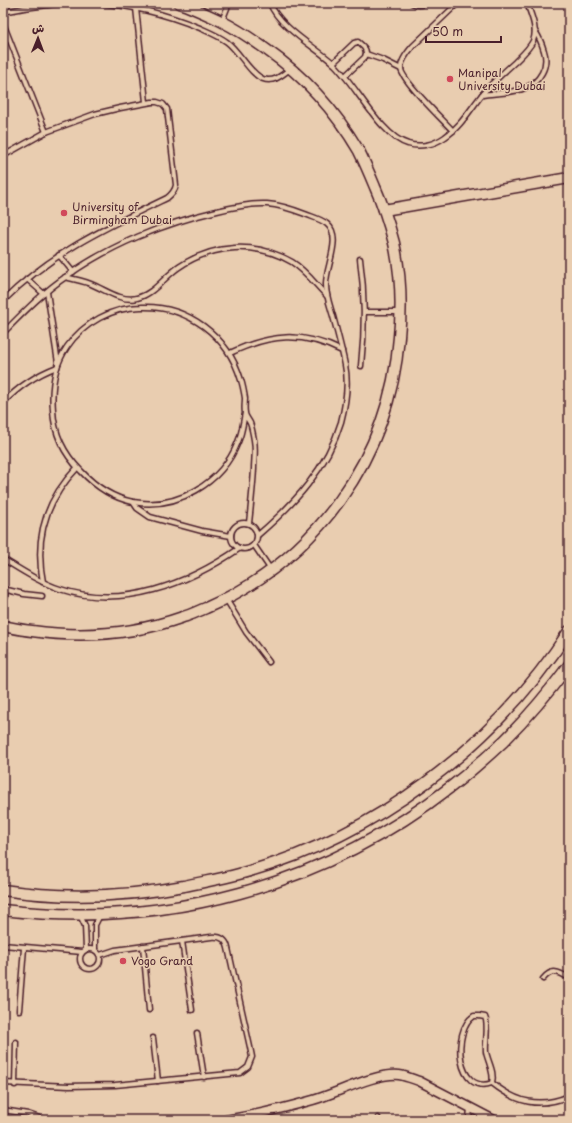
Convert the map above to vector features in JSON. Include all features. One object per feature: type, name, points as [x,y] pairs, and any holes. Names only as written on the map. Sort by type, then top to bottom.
[{"type":"street","points":[[3,626],[68,635],[107,633],[146,628],[184,617],[226,599],[253,583],[285,560],[313,533],[350,486],[365,461],[387,405],[394,377],[398,347],[401,312],[400,278],[396,253],[384,210],[369,173],[356,147],[322,100],[290,68],[252,39],[222,21],[178,3]]},
{"type":"street","points":[[384,210],[569,178]]},
{"type":"street","points":[[3,890],[72,896],[135,893],[167,889],[239,874],[279,862],[318,846],[355,828],[391,806],[426,783],[448,766],[515,702],[538,674],[569,631]]},
{"type":"street","points":[[3,910],[29,913],[101,914],[139,912],[179,907],[255,889],[324,863],[358,847],[390,829],[428,804],[477,766],[528,716],[551,689],[569,664]]},
{"type":"street","points":[[226,1120],[252,1118],[315,1099],[376,1078],[393,1076],[409,1077],[419,1081],[490,1119]]},
{"type":"lane","points":[[3,12],[64,3]]},
{"type":"lane","points":[[94,3],[136,8],[172,17],[219,37],[235,49],[255,73],[264,79],[276,79],[290,68]]},
{"type":"lane","points":[[222,21],[229,3]]},
{"type":"lane","points":[[270,3],[278,17],[333,63],[345,76],[382,124],[396,139],[408,144],[421,146],[434,144],[453,131],[482,95],[530,46],[535,29]]},
{"type":"lane","points":[[412,3],[416,5],[424,3]]},
{"type":"lane","points":[[453,131],[412,87],[402,73],[401,69],[403,62],[413,46],[458,3]]},
{"type":"lane","points":[[482,95],[524,89],[532,85],[544,70],[546,60],[545,51],[535,29],[527,3]]},
{"type":"lane","points":[[136,8],[146,102]]},
{"type":"lane","points":[[3,23],[4,30],[46,132]]},
{"type":"lane","points":[[333,63],[354,42],[358,42],[366,50],[365,57],[345,76]]},
{"type":"lane","points":[[366,54],[401,69]]},
{"type":"lane","points":[[3,156],[46,132],[95,114],[146,102],[157,102],[163,104],[167,109],[176,179],[175,190],[172,195],[83,240],[59,255],[3,301]]},
{"type":"lane","points":[[3,333],[45,293],[65,277],[90,261],[149,233],[178,222],[228,208],[266,204],[282,206],[313,217],[327,224],[334,234],[334,240],[325,281],[327,296],[346,367],[347,382],[343,412],[328,454],[321,467],[303,491],[283,513],[258,536],[257,541],[250,548],[240,548],[234,544],[231,536],[237,525],[245,523],[254,526],[258,536]]},
{"type":"lane","points":[[65,277],[84,282],[122,298],[137,298],[150,292],[178,267],[209,252],[219,249],[244,248],[261,251],[292,262],[327,296]]},
{"type":"lane","points":[[59,255],[73,272]]},
{"type":"lane","points":[[360,259],[364,312],[364,342],[361,366]]},
{"type":"lane","points":[[28,279],[45,293],[58,365]]},
{"type":"lane","points":[[153,307],[167,309],[194,319],[215,335],[230,353],[242,382],[245,398],[245,413],[238,442],[232,455],[219,473],[202,487],[189,494],[176,499],[147,503],[120,498],[92,481],[77,468],[58,437],[53,419],[52,389],[58,365],[67,347],[80,332],[94,321],[125,308],[153,307]]},
{"type":"lane","points":[[364,312],[401,312]]},
{"type":"lane","points":[[230,353],[246,345],[264,340],[282,338],[309,339],[331,345],[342,351]]},
{"type":"lane","points":[[3,402],[16,390],[33,378],[58,365]]},
{"type":"lane","points":[[245,413],[255,442],[253,491],[249,524]]},
{"type":"lane","points":[[43,582],[39,561],[40,539],[45,517],[58,491],[77,468]]},
{"type":"lane","points":[[132,501],[144,513],[154,519],[202,531],[231,536]]},
{"type":"lane","points":[[254,545],[271,570]]},
{"type":"lane","points":[[3,559],[43,582],[60,589],[90,595],[114,597],[151,591],[187,578],[210,567],[240,548]]},
{"type":"lane","points":[[3,603],[5,590],[42,596]]},
{"type":"lane","points":[[226,599],[246,632],[269,662]]},
{"type":"lane","points":[[80,914],[85,926],[84,951],[80,959],[80,963],[86,969],[90,970],[98,966],[100,963],[100,955],[95,949],[95,925],[101,914]]},
{"type":"lane","points":[[3,1084],[69,1086],[115,1085],[240,1073],[248,1067],[252,1057],[227,943],[223,938],[217,936],[143,946],[115,950],[100,955]]},
{"type":"lane","points":[[182,941],[192,1010]]},
{"type":"lane","points":[[3,946],[84,951],[90,948],[95,949]]},
{"type":"lane","points":[[143,946],[149,1010]]},
{"type":"lane","points":[[19,1010],[24,948]]},
{"type":"lane","points":[[543,979],[551,972],[557,972],[569,978]]},
{"type":"lane","points":[[474,1016],[485,1018],[487,1022],[487,1058],[493,1075],[492,1083],[481,1086],[475,1084],[467,1076],[463,1066],[460,1044],[462,1033],[469,1020],[474,1016]]},
{"type":"lane","points":[[197,1033],[204,1077]]},
{"type":"lane","points":[[153,1038],[158,1081]]},
{"type":"lane","points":[[15,1084],[16,1042]]},
{"type":"lane","points":[[492,1083],[508,1094],[524,1101],[548,1103],[569,1096]]},
{"type":"lane","points":[[470,1108],[470,1120]]},
{"type":"lane","points":[[3,1110],[28,1114],[45,1120]]},
{"type":"lane","points":[[477,1120],[490,1119]]},
{"type":"place","name":"Manipal University Dubai","points":[[450,79]]},
{"type":"place","name":"University of Birmingham Dubai","points":[[64,213]]},
{"type":"place","name":"Vogo Grand","points":[[123,961]]}]
